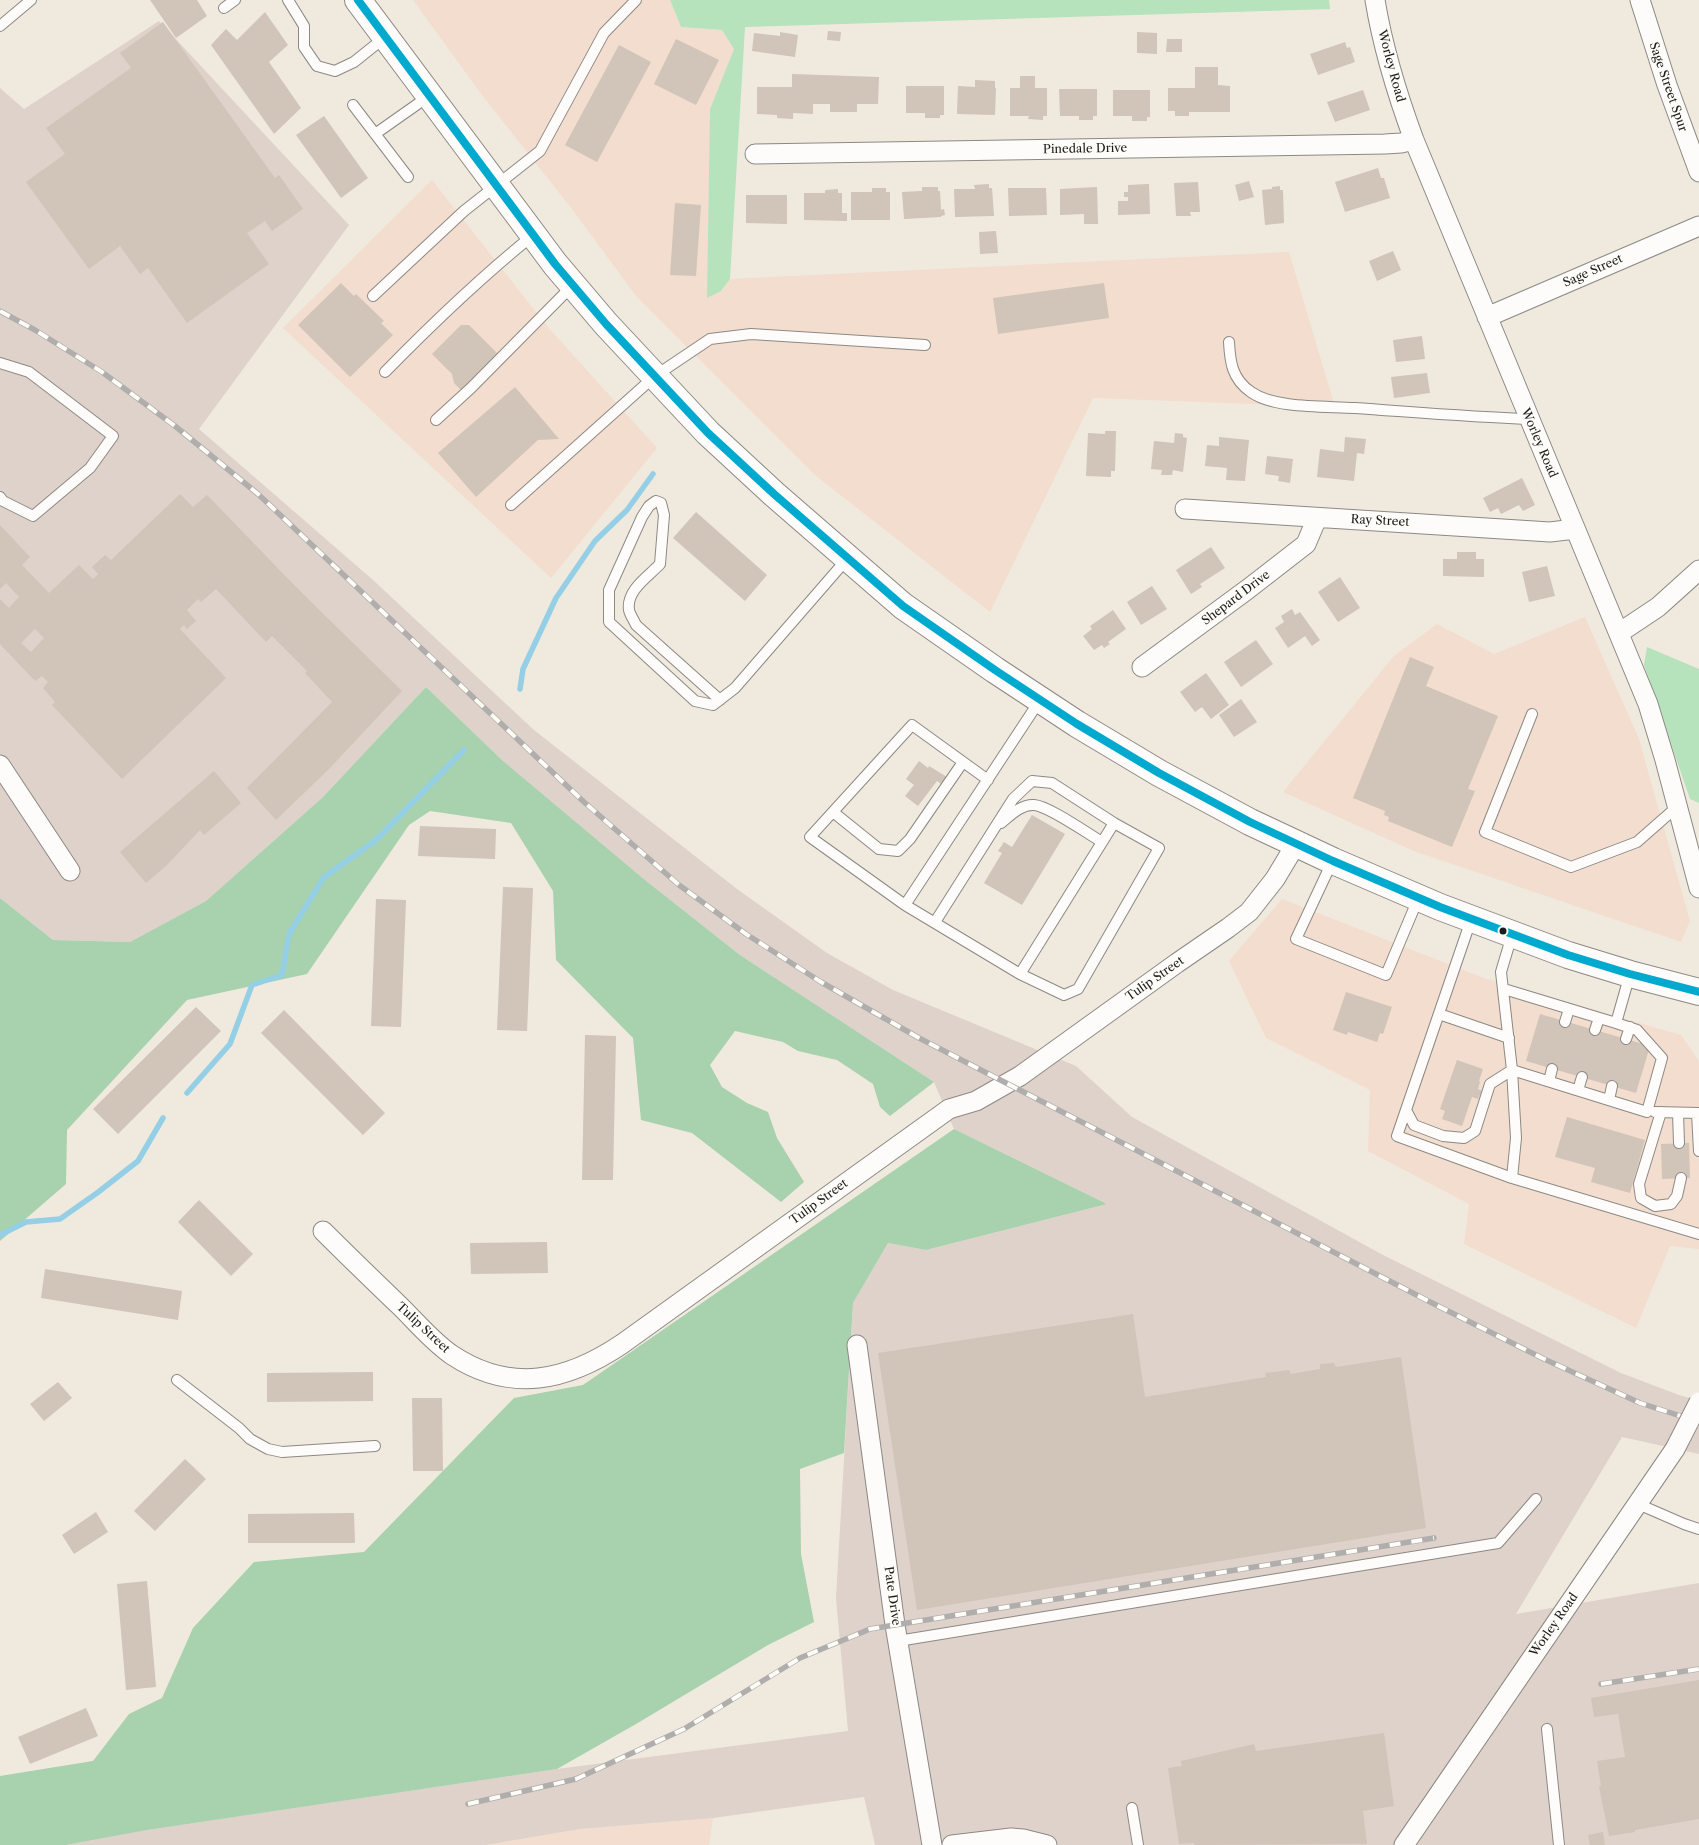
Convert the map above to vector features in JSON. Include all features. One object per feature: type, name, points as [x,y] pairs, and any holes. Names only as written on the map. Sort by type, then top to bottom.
[{"type":"main road","points":[[371,14],[495,185],[533,235],[606,324],[708,433],[774,494],[903,606],[1077,724],[1159,773],[1250,822],[1333,861],[1471,919],[1568,955],[1699,992]]},
{"type":"street","name":"Worley Road","points":[[1375,0],[1382,40],[1414,140],[1648,704],[1678,806],[1699,888]]},
{"type":"street","name":"Sage Street Spur","points":[[1640,0],[1667,85],[1699,172]]},
{"type":"street","name":"Pinedale Drive","points":[[755,154],[1386,144],[1414,140]]},
{"type":"street","name":"Sage Street","points":[[1487,317],[1699,226]]},
{"type":"street","name":"Ray Street","points":[[1185,509],[1550,532],[1576,528]]},
{"type":"street","name":"Shepard Drive","points":[[1142,667],[1306,544],[1317,518]]},
{"type":"street","points":[[1620,633],[1658,607],[1699,570]]},
{"type":"street","points":[[0,765],[70,871]]},
{"type":"street","name":"Tulip Street","points":[[323,1232],[440,1345],[465,1363],[496,1375],[522,1378],[549,1377],[578,1369],[599,1360],[622,1344],[949,1109],[976,1101],[1020,1076],[1228,928],[1249,912],[1275,879],[1296,844]]},
{"type":"street","name":"Pate Drive","points":[[857,1345],[898,1641],[932,1845]]},
{"type":"street","name":"Worley Road","points":[[1404,1845],[1675,1450],[1699,1402]]},
{"type":"street","points":[[952,1845],[1011,1838],[1047,1845]]},
{"type":"lane","points":[[0,26],[31,0]]},
{"type":"lane","points":[[224,8],[235,0]]},
{"type":"lane","points":[[288,0],[304,26],[304,47],[317,66],[335,71],[354,62],[371,14]]},
{"type":"lane","points":[[373,296],[456,218],[540,151],[604,33],[636,0]]},
{"type":"lane","points":[[375,134],[429,96]]},
{"type":"lane","points":[[353,105],[408,177]]},
{"type":"lane","points":[[385,372],[483,276],[533,235]]},
{"type":"lane","points":[[436,420],[471,388],[573,285]]},
{"type":"lane","points":[[511,505],[655,376],[710,339],[752,334],[926,345]]},
{"type":"lane","points":[[1229,342],[1231,366],[1238,378],[1250,392],[1264,399],[1307,406],[1529,419]]},
{"type":"lane","points":[[0,363],[29,372],[113,436],[90,468],[33,516],[0,498]]},
{"type":"lane","points":[[720,700],[636,625],[629,610],[631,596],[638,584],[660,564],[664,515],[661,503],[656,501],[649,506],[642,517],[609,590],[609,622],[695,701],[713,705],[720,700],[735,688],[848,558]]},
{"type":"lane","points":[[905,905],[1040,699]]},
{"type":"lane","points":[[1532,714],[1485,832],[1571,867],[1637,842],[1678,806]]},
{"type":"lane","points":[[935,922],[1013,799],[1032,780],[1052,783],[1159,848],[1078,989],[1064,995],[1020,974],[905,905],[810,837],[912,725],[988,780]]},
{"type":"lane","points":[[832,812],[879,849],[898,851],[910,839],[963,762]]},
{"type":"lane","points":[[995,828],[1020,809],[1034,805],[1046,809],[1102,842]]},
{"type":"lane","points":[[1020,974],[1114,822]]},
{"type":"lane","points":[[1333,861],[1296,939],[1386,975],[1418,898]]},
{"type":"lane","points":[[1471,919],[1398,1136],[1512,1178],[1699,1234]]},
{"type":"lane","points":[[1512,1178],[1516,1138],[1512,1070],[1501,972],[1513,934]]},
{"type":"lane","points":[[1616,1023],[1630,974]]},
{"type":"lane","points":[[1504,989],[1637,1030],[1662,1058],[1648,1112]]},
{"type":"lane","points":[[1566,1022],[1569,1009]]},
{"type":"lane","points":[[1439,1014],[1509,1038]]},
{"type":"lane","points":[[1595,1030],[1599,1018]]},
{"type":"lane","points":[[1626,1039],[1630,1027]]},
{"type":"lane","points":[[1549,1081],[1552,1068]]},
{"type":"lane","points":[[1406,1110],[1414,1125],[1443,1136],[1464,1138],[1475,1131],[1490,1084],[1512,1070],[1648,1112],[1698,1113],[1699,1151]]},
{"type":"lane","points":[[1578,1090],[1582,1077]]},
{"type":"lane","points":[[1609,1100],[1612,1086]]},
{"type":"lane","points":[[1637,1216],[1641,1198],[1639,1184],[1661,1112]]},
{"type":"lane","points":[[1678,1113],[1679,1143]]},
{"type":"lane","points":[[1641,1198],[1655,1206],[1671,1204],[1677,1196],[1681,1178]]},
{"type":"lane","points":[[177,1380],[239,1428],[250,1439],[268,1449],[282,1452],[376,1446]]},
{"type":"lane","points":[[898,1641],[1498,1543],[1536,1499]]},
{"type":"lane","points":[[1638,1504],[1699,1529]]},
{"type":"lane","points":[[1547,1729],[1559,1845]]},
{"type":"lane","points":[[1132,1808],[1138,1845]]},
{"type":"shaded area","points":[[413,0],[670,0],[681,27],[722,30],[734,49],[710,109],[721,291],[730,279],[1289,252],[1335,407],[1093,398],[990,612],[816,476],[636,296],[575,213],[482,95]]},
{"type":"shaded area","points":[[159,21],[349,225],[199,429],[373,580],[534,730],[737,889],[827,953],[893,990],[1076,1066],[1132,1117],[1383,1255],[1621,1373],[1699,1401],[1699,1454],[1622,1437],[1516,1614],[1699,1583],[1699,1845],[875,1845],[864,1797],[713,1818],[580,1829],[486,1845],[66,1845],[146,1830],[557,1769],[848,1731],[836,1598],[853,1303],[888,1243],[926,1250],[1107,1204],[954,1129],[934,1082],[740,955],[645,880],[502,760],[426,687],[323,797],[206,901],[130,942],[53,940],[0,898],[0,88],[24,109]]},
{"type":"shaded area","points":[[432,180],[547,326],[657,448],[551,578],[283,328]]},
{"type":"shaded area","points":[[1585,617],[1639,739],[1690,921],[1681,942],[1414,851],[1283,792],[1394,656],[1437,624],[1494,654]]},
{"type":"shaded area","points":[[1282,899],[1484,978],[1681,1035],[1699,1061],[1699,1249],[1670,1246],[1636,1328],[1464,1244],[1469,1204],[1368,1151],[1370,1090],[1266,1038],[1229,961]]},
{"type":"shaded area","points":[[713,1818],[709,1845],[486,1845],[580,1829]]},
{"type":"green space","points":[[670,0],[1329,0],[1330,9],[745,27],[730,279],[721,291],[707,298],[710,109],[734,49],[722,30],[681,27]]},
{"type":"green space","points":[[1647,647],[1699,669],[1699,803],[1690,799],[1644,665]]},
{"type":"green space","points":[[426,687],[502,760],[645,880],[740,955],[934,1082],[890,1116],[880,1107],[873,1084],[837,1060],[798,1051],[783,1042],[735,1031],[710,1065],[722,1087],[747,1103],[768,1112],[777,1138],[804,1182],[781,1202],[692,1133],[641,1120],[633,1038],[556,960],[553,891],[511,823],[430,811],[409,825],[307,974],[187,1000],[67,1130],[66,1184],[0,1241],[0,898],[53,940],[130,942],[206,901],[323,797]]},
{"type":"green space","points":[[954,1129],[1107,1204],[926,1250],[888,1243],[853,1303],[844,1453],[800,1469],[801,1554],[814,1622],[768,1645],[557,1769],[147,1830],[66,1845],[0,1845],[0,1776],[93,1761],[129,1714],[162,1698],[193,1628],[254,1562],[364,1552],[514,1398],[583,1385]]},
{"type":"building","points":[[150,0],[197,0],[207,16],[176,38]]},
{"type":"building","points":[[265,12],[288,45],[269,62],[301,108],[274,134],[211,45],[226,29],[237,40]]},
{"type":"building","points":[[163,22],[275,178],[279,175],[303,209],[272,231],[265,221],[247,233],[269,264],[187,323],[148,268],[140,274],[120,246],[89,269],[26,182],[65,154],[46,128],[131,68],[120,53]]},
{"type":"building","points":[[828,31],[841,32],[840,41],[827,40]]},
{"type":"building","points":[[780,32],[798,35],[795,57],[752,51],[754,33],[780,36]]},
{"type":"building","points":[[1137,32],[1157,33],[1157,54],[1137,53]]},
{"type":"building","points":[[676,39],[719,60],[696,105],[654,84]]},
{"type":"building","points":[[1167,39],[1182,39],[1182,52],[1166,52]]},
{"type":"building","points":[[1345,42],[1347,48],[1350,47],[1355,62],[1318,75],[1310,54]]},
{"type":"building","points":[[619,45],[651,62],[597,162],[565,145]]},
{"type":"building","points":[[1195,67],[1218,67],[1218,85],[1230,86],[1230,112],[1189,112],[1189,116],[1175,116],[1175,111],[1168,111],[1168,88],[1195,88]]},
{"type":"building","points":[[792,74],[879,77],[878,104],[857,104],[857,112],[830,112],[830,104],[813,104],[813,114],[793,113],[793,119],[777,118],[777,115],[757,114],[757,87],[792,87]]},
{"type":"building","points":[[1020,76],[1035,76],[1035,88],[1047,88],[1047,116],[1043,116],[1043,120],[1028,119],[1029,116],[1010,116],[1010,88],[1020,88]]},
{"type":"building","points":[[975,80],[995,81],[995,115],[957,114],[958,86],[975,87]]},
{"type":"building","points":[[906,86],[944,86],[944,115],[940,115],[940,118],[925,118],[925,113],[906,113]]},
{"type":"building","points":[[1059,89],[1097,89],[1097,116],[1093,116],[1093,120],[1079,120],[1079,116],[1060,116]]},
{"type":"building","points":[[1113,90],[1150,90],[1150,117],[1147,117],[1147,121],[1132,121],[1132,116],[1113,116]]},
{"type":"building","points":[[1363,90],[1370,110],[1335,122],[1327,102]]},
{"type":"building","points":[[324,116],[368,178],[341,198],[296,135]]},
{"type":"building","points":[[1378,168],[1381,178],[1384,178],[1390,198],[1345,212],[1335,182]]},
{"type":"building","points":[[1249,181],[1254,197],[1239,201],[1235,185]]},
{"type":"building","points":[[1198,182],[1200,212],[1190,212],[1191,216],[1176,216],[1174,183]]},
{"type":"building","points":[[989,184],[989,188],[992,188],[994,216],[955,217],[954,189],[975,189],[974,185]]},
{"type":"building","points":[[1149,184],[1150,214],[1118,215],[1118,201],[1128,201],[1128,197],[1124,197],[1124,192],[1128,192],[1128,185]]},
{"type":"building","points":[[1280,186],[1280,190],[1283,190],[1284,223],[1265,225],[1262,190]]},
{"type":"building","points":[[922,187],[938,187],[941,210],[944,209],[945,215],[941,217],[904,219],[902,192],[922,191]]},
{"type":"building","points":[[1097,187],[1098,224],[1084,224],[1084,214],[1060,215],[1060,189]]},
{"type":"building","points":[[872,188],[886,188],[886,192],[890,192],[890,220],[851,220],[851,192],[872,192]]},
{"type":"building","points":[[1008,188],[1046,188],[1047,215],[1009,216]]},
{"type":"building","points":[[838,189],[838,193],[842,193],[842,213],[847,213],[847,221],[804,220],[804,193],[825,193],[825,190]]},
{"type":"building","points":[[746,195],[787,195],[787,224],[746,223]]},
{"type":"building","points":[[675,203],[701,205],[696,276],[670,275]]},
{"type":"building","points":[[996,231],[998,253],[980,254],[979,232]]},
{"type":"building","points":[[1393,251],[1401,270],[1377,281],[1369,261]]},
{"type":"building","points":[[341,283],[354,296],[356,294],[384,321],[381,323],[393,335],[350,377],[298,325]]},
{"type":"building","points":[[1104,283],[1109,318],[998,334],[993,298]]},
{"type":"building","points":[[461,325],[469,325],[501,357],[461,390],[454,383],[452,374],[432,354]]},
{"type":"building","points":[[1422,336],[1425,359],[1396,362],[1393,340]]},
{"type":"building","points":[[1427,373],[1430,393],[1394,398],[1391,377]]},
{"type":"building","points":[[515,387],[559,439],[538,440],[476,497],[438,453]]},
{"type":"building","points":[[1105,431],[1116,431],[1115,471],[1111,471],[1111,477],[1086,476],[1088,433],[1105,434]]},
{"type":"building","points":[[1175,433],[1183,434],[1183,437],[1187,438],[1183,472],[1173,470],[1172,475],[1161,475],[1162,470],[1151,469],[1154,441],[1174,443]]},
{"type":"building","points":[[1219,437],[1249,440],[1245,481],[1226,480],[1227,468],[1205,466],[1207,445],[1219,446]]},
{"type":"building","points":[[1345,437],[1366,439],[1364,454],[1357,453],[1354,481],[1317,477],[1320,449],[1344,452]]},
{"type":"building","points":[[1267,456],[1293,459],[1290,483],[1278,481],[1279,476],[1265,474]]},
{"type":"building","points":[[1522,478],[1535,505],[1523,511],[1519,505],[1501,514],[1498,508],[1490,512],[1483,498]]},
{"type":"building","points":[[180,494],[193,507],[207,495],[297,588],[402,691],[328,770],[276,820],[247,788],[332,702],[305,673],[307,671],[272,636],[266,642],[216,589],[201,602],[198,599],[187,610],[196,621],[187,629],[184,625],[180,629],[226,678],[122,779],[52,705],[55,702],[43,688],[48,682],[42,676],[35,681],[0,644],[0,599],[9,608],[19,597],[6,583],[0,589],[0,525],[30,557],[22,565],[49,593],[79,565],[93,579],[98,574],[92,567],[105,555],[111,560]],"holes":[[[35,629],[44,638],[31,652],[21,643]]]},
{"type":"building","points":[[696,512],[767,575],[745,601],[673,538]]},
{"type":"building","points":[[1211,547],[1225,568],[1200,584],[1202,587],[1191,594],[1176,570]]},
{"type":"building","points":[[1457,552],[1476,552],[1476,559],[1484,559],[1484,577],[1443,576],[1443,559],[1457,559]]},
{"type":"building","points":[[1547,566],[1555,596],[1529,602],[1522,572]]},
{"type":"building","points":[[1340,577],[1360,608],[1338,622],[1318,592]]},
{"type":"building","points":[[1152,586],[1167,609],[1141,625],[1127,602]]},
{"type":"building","points":[[1292,609],[1295,615],[1300,612],[1320,640],[1312,646],[1305,636],[1288,648],[1275,628],[1284,622],[1281,616]]},
{"type":"building","points":[[1113,610],[1126,629],[1108,642],[1110,644],[1104,648],[1102,645],[1094,650],[1083,636],[1092,629],[1090,626]]},
{"type":"building","points":[[1256,640],[1273,664],[1241,687],[1224,662]]},
{"type":"building","points":[[1410,657],[1434,667],[1426,686],[1498,716],[1468,789],[1475,791],[1452,847],[1388,821],[1389,817],[1384,815],[1385,811],[1353,798]]},
{"type":"building","points":[[1206,673],[1229,705],[1211,719],[1202,707],[1195,712],[1180,692]]},
{"type":"building","points":[[1241,699],[1257,722],[1234,737],[1219,715]]},
{"type":"building","points":[[919,761],[928,768],[929,766],[947,777],[941,784],[937,781],[918,806],[905,796],[914,785],[906,779]]},
{"type":"building","points":[[214,771],[241,803],[204,835],[200,830],[167,865],[146,883],[120,852]]},
{"type":"building","points":[[1032,815],[1065,834],[1022,905],[984,883],[1002,853],[998,851],[1004,842],[1012,847]]},
{"type":"building","points":[[420,826],[496,829],[495,859],[418,856]]},
{"type":"building","points":[[503,887],[533,888],[527,1031],[497,1030]]},
{"type":"building","points":[[376,899],[406,900],[401,1027],[371,1026]]},
{"type":"building","points":[[1346,992],[1392,1007],[1383,1034],[1380,1033],[1377,1042],[1348,1032],[1347,1035],[1333,1030]]},
{"type":"building","points":[[196,1007],[221,1031],[118,1134],[93,1109]]},
{"type":"building","points":[[284,1010],[385,1113],[363,1135],[261,1033]]},
{"type":"building","points":[[1540,1014],[1650,1046],[1636,1093],[1526,1061]]},
{"type":"building","points":[[585,1035],[616,1036],[613,1180],[582,1180]]},
{"type":"building","points":[[1457,1060],[1483,1069],[1478,1089],[1482,1091],[1478,1099],[1472,1097],[1462,1126],[1442,1119],[1445,1111],[1440,1109]]},
{"type":"building","points":[[1567,1117],[1645,1140],[1630,1193],[1591,1182],[1595,1168],[1555,1157]]},
{"type":"building","points":[[1689,1143],[1690,1178],[1662,1179],[1661,1144]]},
{"type":"building","points":[[199,1200],[253,1254],[231,1276],[178,1222]]},
{"type":"building","points":[[547,1242],[548,1273],[471,1274],[470,1243]]},
{"type":"building","points":[[45,1269],[182,1291],[178,1320],[41,1298]]},
{"type":"building","points":[[1133,1314],[1145,1397],[1266,1377],[1265,1373],[1289,1370],[1291,1374],[1320,1369],[1320,1364],[1334,1363],[1336,1367],[1401,1357],[1426,1528],[917,1610],[878,1353]]},
{"type":"building","points":[[373,1372],[373,1401],[267,1402],[267,1373]]},
{"type":"building","points":[[58,1382],[72,1398],[44,1421],[30,1404]]},
{"type":"building","points":[[412,1398],[442,1398],[443,1471],[413,1471]]},
{"type":"building","points":[[185,1459],[206,1479],[155,1531],[134,1511]]},
{"type":"building","points":[[96,1512],[108,1532],[74,1554],[62,1535]]},
{"type":"building","points":[[354,1513],[355,1543],[248,1543],[248,1514]]},
{"type":"building","points":[[147,1581],[156,1687],[126,1690],[117,1584]]},
{"type":"building","points":[[1699,1680],[1699,1819],[1609,1836],[1599,1787],[1601,1786],[1597,1761],[1625,1757],[1618,1714],[1594,1717],[1591,1698]]},
{"type":"building","points":[[86,1708],[98,1736],[30,1764],[18,1737]]},
{"type":"building","points":[[1384,1733],[1394,1806],[1363,1811],[1367,1844],[1179,1844],[1168,1768],[1182,1766],[1181,1761],[1254,1744],[1256,1751]]},
{"type":"building","points":[[1603,1832],[1605,1845],[1590,1845],[1588,1835]]},
{"type":"waterway","points":[[520,689],[523,669],[556,598],[595,541],[627,510],[653,474]]},
{"type":"waterway","points":[[187,1093],[230,1044],[252,985],[282,975],[289,934],[324,877],[375,841],[464,750]]},
{"type":"waterway","points":[[0,1235],[26,1222],[60,1219],[97,1193],[138,1161],[163,1118]]},
{"type":"railway","points":[[0,311],[35,330],[102,372],[175,426],[258,494],[584,802],[679,885],[746,934],[821,982],[919,1038],[1438,1306],[1542,1358],[1640,1403],[1699,1422]]},
{"type":"railway","points":[[468,1804],[576,1779],[684,1729],[800,1658],[870,1629],[1434,1538]]},
{"type":"railway","points":[[1601,1684],[1699,1669]]},
{"type":"transit line","points":[[358,0],[555,264],[606,324],[708,433],[774,494],[903,606],[1077,724],[1159,773],[1250,822],[1333,861],[1440,907],[1568,955],[1699,992]]}]
